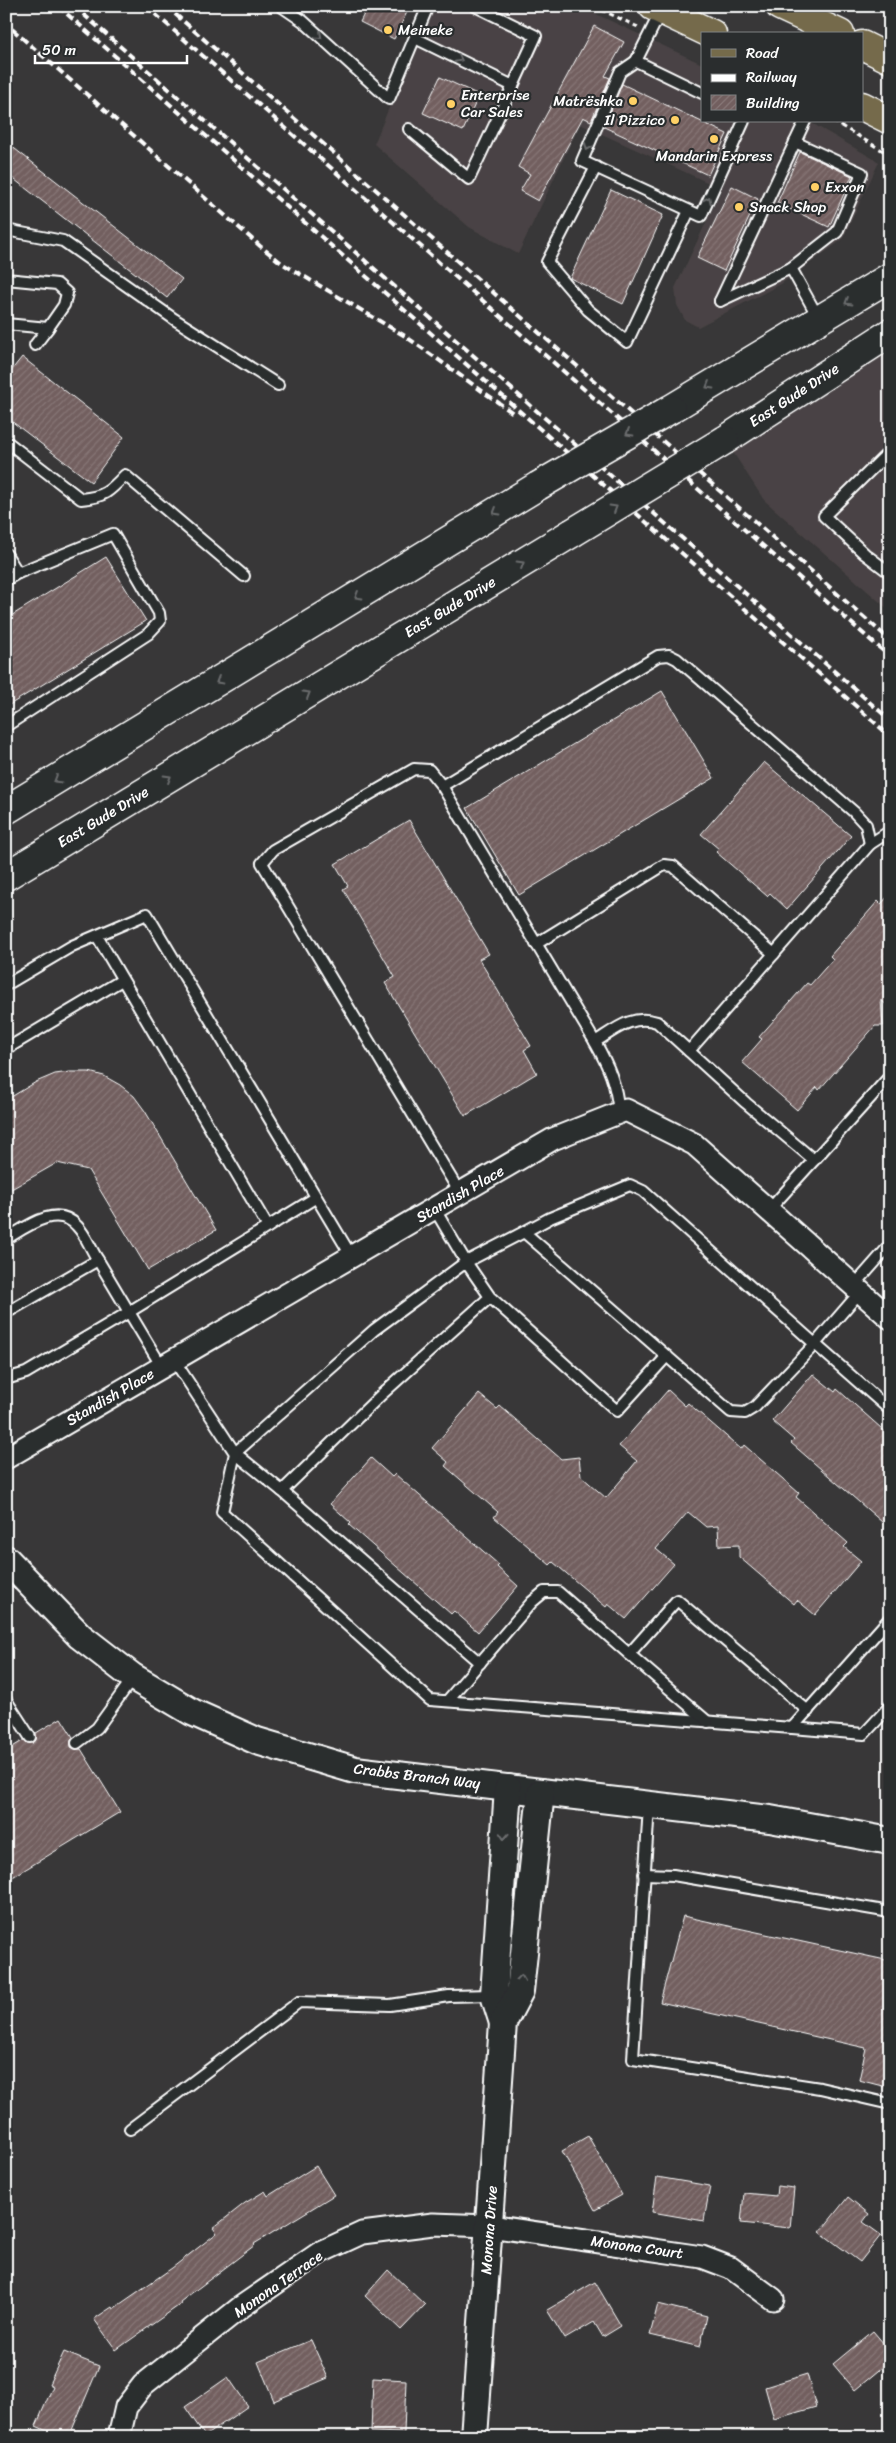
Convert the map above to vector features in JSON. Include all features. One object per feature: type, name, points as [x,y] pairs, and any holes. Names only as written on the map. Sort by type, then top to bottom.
[{"type":"main road","points":[[780,6],[829,25]]},
{"type":"main road","points":[[657,8],[708,32]]},
{"type":"main road","points":[[864,46],[890,59]]},
{"type":"main road","points":[[864,107],[890,120]]},
{"type":"main road","points":[[6,810],[538,486],[671,409],[890,277]]},
{"type":"main road","name":"East Gude Drive","points":[[6,876],[725,440],[890,333]]},
{"type":"street","points":[[619,1113],[626,1110],[694,1144],[890,1318]]},
{"type":"street","name":"Standish Place","points":[[6,1458],[352,1258],[552,1139],[619,1113]]},
{"type":"street","name":"Crabbs Branch Way","points":[[6,1559],[80,1636],[133,1677],[192,1712],[257,1741],[355,1770],[770,1819],[890,1841]]},
{"type":"street","name":"Monona Drive","points":[[474,2437],[503,2023],[494,1995],[508,1788]]},
{"type":"street","name":"Monona Drive","points":[[503,2023],[520,1991],[540,1792]]},
{"type":"street","name":"Monona Terrace","points":[[118,2437],[126,2407],[143,2385],[241,2307],[321,2252],[362,2233],[434,2224],[490,2226]]},
{"type":"street","name":"Monona Court","points":[[490,2226],[702,2257],[731,2268],[773,2299]]},
{"type":"lane","points":[[281,6],[303,22],[389,99],[428,6]]},
{"type":"lane","points":[[409,129],[469,179],[536,36],[475,6]]},
{"type":"lane","points":[[657,8],[636,61],[620,72],[582,161],[701,216],[744,122]]},
{"type":"lane","points":[[415,38],[513,86]]},
{"type":"lane","points":[[636,61],[701,93]]},
{"type":"lane","points":[[795,142],[862,173],[837,232],[791,268],[720,301],[795,142],[805,122]]},
{"type":"lane","points":[[596,167],[547,262],[588,310],[628,342],[689,211]]},
{"type":"lane","points":[[6,230],[62,241],[174,320],[278,385]]},
{"type":"lane","points":[[791,268],[820,320]]},
{"type":"lane","points":[[6,279],[57,284],[67,293],[64,305],[35,345]]},
{"type":"lane","points":[[6,325],[48,328]]},
{"type":"lane","points":[[6,440],[80,500],[96,498],[109,493],[125,474],[244,576]]},
{"type":"lane","points":[[890,452],[824,516],[865,554],[890,573]]},
{"type":"lane","points":[[6,580],[18,573],[113,534],[159,613],[160,621],[148,634],[6,726]]},
{"type":"lane","points":[[6,554],[18,573]]},
{"type":"lane","points":[[442,786],[658,656],[669,655],[854,812],[866,825],[870,844]]},
{"type":"lane","points":[[460,1193],[262,863],[273,850],[414,769],[429,770],[442,786],[595,1042],[611,1069],[617,1092],[619,1113]]},
{"type":"lane","points":[[689,1051],[870,844],[888,830],[890,831]]},
{"type":"lane","points":[[536,944],[664,865],[673,866],[774,954]]},
{"type":"lane","points":[[6,985],[72,946],[147,914],[352,1258]]},
{"type":"lane","points":[[97,936],[268,1227]]},
{"type":"lane","points":[[6,1048],[122,980]]},
{"type":"lane","points":[[595,1042],[628,1022],[644,1018],[657,1022],[746,1103],[814,1160]]},
{"type":"lane","points":[[768,1211],[890,1076]]},
{"type":"lane","points":[[890,1410],[643,1191],[630,1185],[550,1218],[466,1262],[374,1330],[234,1453],[222,1512],[430,1700],[864,1734],[890,1706]]},
{"type":"lane","points":[[6,1379],[26,1373],[315,1198]]},
{"type":"lane","points":[[434,1208],[490,1298],[617,1411],[667,1356]]},
{"type":"lane","points":[[6,1239],[44,1217],[63,1217],[77,1225],[129,1312],[234,1453],[282,1491],[480,1663]]},
{"type":"lane","points":[[524,1232],[731,1412],[745,1413],[756,1407],[815,1344],[890,1245]]},
{"type":"lane","points":[[6,1313],[98,1260]]},
{"type":"lane","points":[[282,1491],[382,1394],[490,1298]]},
{"type":"lane","points":[[447,1701],[532,1602],[544,1592],[558,1592],[708,1722]]},
{"type":"lane","points":[[629,1654],[677,1600],[808,1711]]},
{"type":"lane","points":[[792,1728],[890,1618]]},
{"type":"lane","points":[[77,1743],[97,1728],[133,1677]]},
{"type":"lane","points":[[6,1700],[30,1737]]},
{"type":"lane","points":[[649,1805],[633,2059],[820,2088],[890,2104]]},
{"type":"lane","points":[[644,1874],[673,1874],[890,1912]]},
{"type":"lane","points":[[130,2129],[299,2002],[390,2004],[449,1996],[494,1995]]},
{"type":"path","points":[[835,122],[876,149],[890,155]]},
{"type":"shaded area","points":[[431,6],[579,6],[701,64],[701,122],[810,122],[879,162],[842,240],[781,284],[698,327],[685,320],[677,305],[675,288],[722,189],[580,124],[518,254],[469,227],[374,144]]},
{"type":"shaded area","points":[[890,333],[890,611],[764,500],[725,440]]},
{"type":"building","name":"Meineke","points":[[368,6],[410,6],[394,39],[360,22]]},
{"type":"building","points":[[594,26],[624,42],[605,76],[610,78],[591,121],[583,117],[538,201],[520,191],[530,174],[518,167]]},
{"type":"building","name":"Enterprise Car Sales","points":[[440,77],[479,95],[463,131],[423,113]]},
{"type":"building","points":[[622,84],[727,134],[708,175],[604,127]]},
{"type":"building","points":[[6,142],[182,279],[167,298],[6,173]]},
{"type":"building","name":"Exxon","points":[[800,152],[852,176],[829,227],[777,203]]},
{"type":"building","points":[[732,186],[758,199],[724,271],[697,258]]},
{"type":"building","points":[[611,190],[663,215],[623,304],[570,278]]},
{"type":"building","points":[[22,357],[124,437],[91,482],[6,417],[6,377]]},
{"type":"building","points":[[106,557],[146,621],[6,707],[6,619]]},
{"type":"building","points":[[662,691],[714,778],[519,895],[467,808]]},
{"type":"building","points":[[764,762],[851,836],[787,909],[770,893],[767,896],[716,852],[719,849],[701,834]]},
{"type":"building","points":[[409,820],[489,954],[479,959],[531,1046],[524,1050],[537,1073],[465,1116],[385,983],[395,977],[343,889],[348,886],[335,864]]},
{"type":"building","points":[[890,894],[890,1008],[881,1000],[883,1026],[875,1026],[819,1090],[817,1087],[797,1110],[742,1062],[762,1039],[759,1037],[807,983],[810,985],[833,959],[830,956],[878,901],[881,904]]},
{"type":"building","points":[[89,1072],[104,1076],[134,1096],[145,1111],[216,1230],[148,1270],[88,1170],[57,1163],[6,1192],[6,1100],[36,1082],[55,1074]]},
{"type":"building","points":[[813,1374],[835,1392],[837,1389],[890,1436],[890,1529],[791,1443],[794,1440],[772,1421]]},
{"type":"building","points":[[668,1390],[685,1406],[688,1403],[741,1449],[744,1445],[799,1493],[796,1497],[848,1543],[844,1547],[861,1561],[815,1615],[797,1600],[794,1604],[739,1557],[739,1545],[719,1546],[718,1526],[706,1527],[688,1512],[656,1549],[674,1564],[626,1619],[608,1604],[606,1607],[553,1562],[550,1565],[494,1517],[498,1512],[445,1466],[448,1462],[432,1448],[479,1394],[497,1409],[500,1406],[561,1459],[579,1457],[581,1476],[606,1498],[637,1461],[619,1446]]},
{"type":"building","points":[[371,1458],[392,1477],[395,1474],[499,1565],[497,1567],[518,1586],[478,1632],[454,1611],[451,1614],[349,1525],[351,1523],[330,1504]]},
{"type":"building","points":[[61,1718],[73,1737],[71,1747],[81,1749],[120,1812],[6,1881],[6,1751],[24,1740],[27,1743],[33,1743],[36,1740],[36,1733]]},
{"type":"building","points":[[683,1916],[890,1961],[890,2088],[859,2080],[866,2048],[660,2002]]},
{"type":"building","points":[[588,2136],[622,2195],[595,2210],[562,2151]]},
{"type":"building","points":[[316,2166],[334,2195],[254,2244],[180,2302],[181,2304],[116,2350],[94,2319],[112,2307],[113,2309],[172,2268],[217,2233],[213,2228],[245,2203],[265,2191],[268,2196]]},
{"type":"building","points":[[657,2177],[710,2186],[704,2221],[652,2212]]},
{"type":"building","points":[[777,2186],[794,2188],[790,2228],[741,2223],[744,2193],[776,2196]]},
{"type":"building","points":[[848,2197],[869,2214],[863,2222],[881,2235],[860,2262],[820,2232]]},
{"type":"building","points":[[388,2270],[425,2305],[401,2330],[365,2296]]},
{"type":"building","points":[[595,2282],[621,2326],[603,2337],[594,2322],[565,2339],[547,2310]]},
{"type":"building","points":[[658,2304],[707,2316],[700,2347],[650,2335]]},
{"type":"building","points":[[873,2331],[890,2351],[890,2361],[855,2390],[833,2364]]},
{"type":"building","points":[[311,2340],[328,2378],[274,2401],[258,2362]]},
{"type":"building","points":[[64,2352],[99,2366],[69,2437],[60,2437],[36,2426],[53,2386],[49,2384]]},
{"type":"building","points":[[807,2374],[816,2407],[774,2419],[765,2387]]},
{"type":"building","points":[[228,2377],[248,2406],[205,2436],[185,2407]]},
{"type":"building","points":[[373,2378],[406,2380],[404,2433],[371,2432]]},
{"type":"railway","points":[[58,6],[890,736]]},
{"type":"railway","points":[[74,6],[890,720]]},
{"type":"railway","points":[[146,6],[890,657]]},
{"type":"railway","points":[[166,6],[890,640]]},
{"type":"railway","points":[[12,29],[283,264],[405,336],[513,413]]},
{"type":"place","name":"Meineke","points":[[388,30]]},
{"type":"place","name":"Matrëshka","points":[[633,101]]},
{"type":"place","name":"Enterprise Car Sales","points":[[451,104]]},
{"type":"place","name":"Il Pizzico","points":[[675,120]]},
{"type":"place","name":"Mandarin Express","points":[[714,139]]},
{"type":"place","name":"Exxon","points":[[815,187]]},
{"type":"place","name":"Snack Shop","points":[[739,207]]}]
